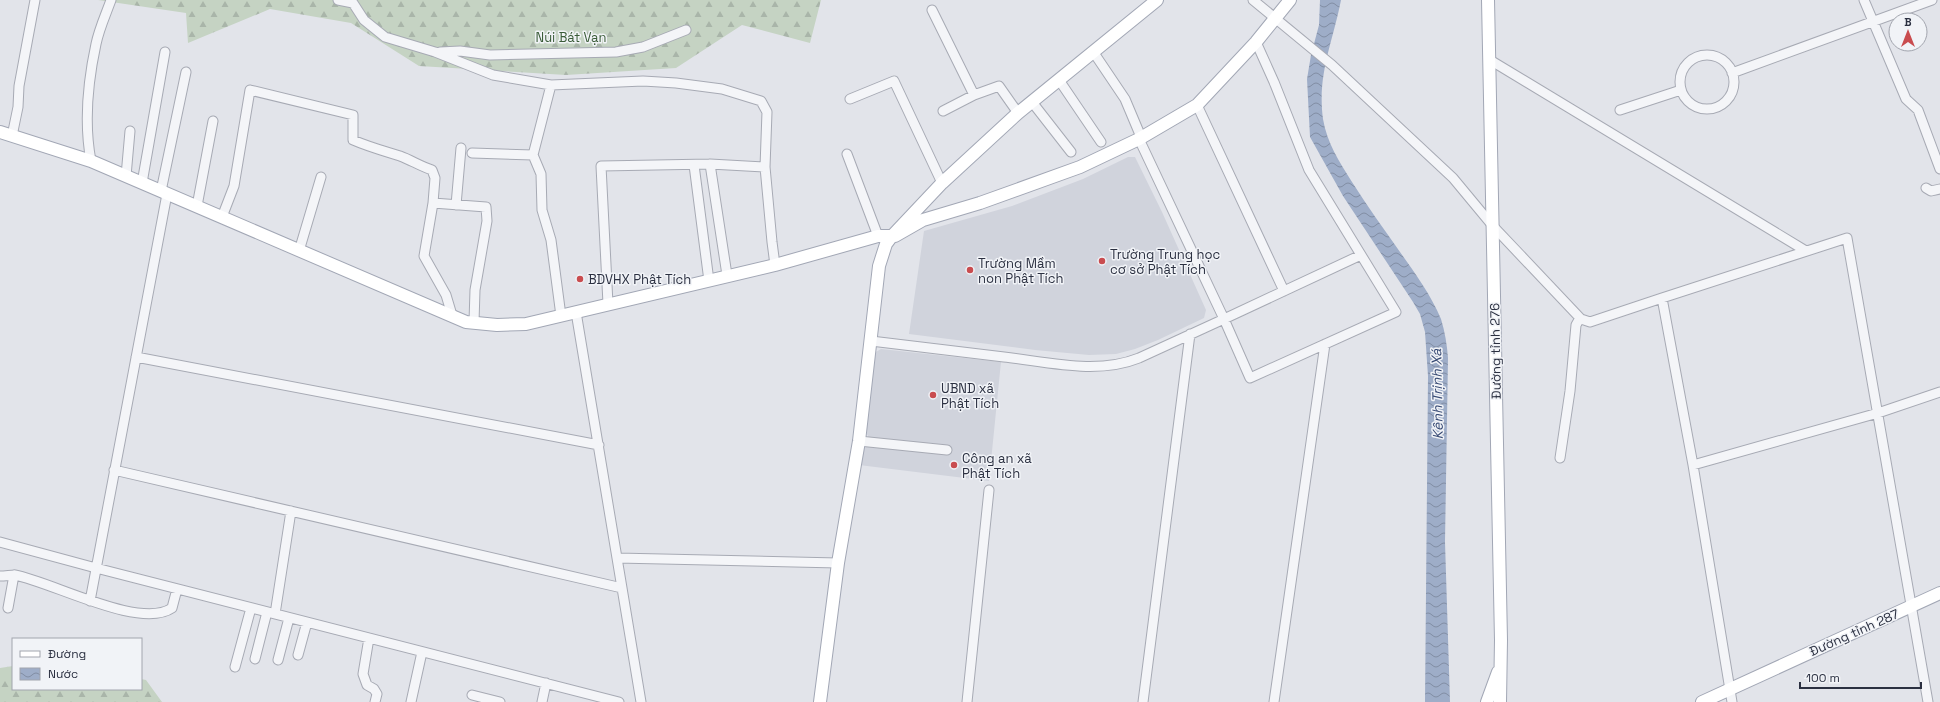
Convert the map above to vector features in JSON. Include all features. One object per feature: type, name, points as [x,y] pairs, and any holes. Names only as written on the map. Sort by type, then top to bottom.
[{"type":"main road","points":[[820,702],[838,563],[859,440],[879,266],[886,244],[942,183],[1018,113],[1094,53],[1145,4],[1157,0]]},
{"type":"main road","points":[[0,132],[91,161],[466,322],[497,325],[526,324],[727,275],[776,265],[878,236],[892,236],[923,220],[980,203],[1080,167],[1140,138],[1197,105],[1256,42],[1290,0]]},
{"type":"main road","name":"Đường tỉnh 276","points":[[1488,0],[1501,665],[1500,702]]},
{"type":"main road","name":"Đường tỉnh 287","points":[[1702,702],[1940,593]]},
{"type":"main road","points":[[1487,702],[1501,665]]},
{"type":"main road","points":[[1501,686],[1507,702]]},
{"type":"street","points":[[12,136],[18,107],[19,86],[35,0]]},
{"type":"street","points":[[91,161],[87,142],[90,88],[96,44],[111,0]]},
{"type":"street","points":[[338,0],[353,4],[364,20],[385,38],[435,52],[493,75],[551,85],[643,81],[676,83],[722,89],[761,101],[767,112],[765,167],[772,242],[776,265]]},
{"type":"street","points":[[1253,0],[1332,65],[1453,178],[1492,225],[1580,318],[1590,322],[1847,238],[1928,702]]},
{"type":"street","points":[[1864,0],[1906,100],[1918,110],[1940,169]]},
{"type":"street","points":[[1732,73],[1932,0]]},
{"type":"street","points":[[932,10],[974,95]]},
{"type":"street","points":[[435,52],[460,51],[490,55],[616,52],[643,47],[686,30]]},
{"type":"street","points":[[1094,53],[1125,99],[1140,138],[1250,378],[1396,312],[1308,170],[1274,82],[1256,42]]},
{"type":"street","points":[[142,182],[164,52]]},
{"type":"street","points":[[1712,55],[1720,58],[1728,64],[1732,73],[1733,89],[1726,100],[1715,107],[1698,108],[1691,104],[1681,90],[1679,81],[1681,72],[1686,64],[1698,57],[1712,55]]},
{"type":"street","points":[[1490,60],[1806,251]]},
{"type":"street","points":[[90,601],[136,357],[186,72]]},
{"type":"street","points":[[1060,80],[1101,142]]},
{"type":"street","points":[[850,99],[894,81],[942,183]]},
{"type":"street","points":[[551,85],[533,155],[541,174],[542,210],[551,240],[561,316]]},
{"type":"street","points":[[944,111],[974,95],[999,86],[1018,113]]},
{"type":"street","points":[[222,218],[234,186],[250,90],[353,115],[353,140],[368,147],[402,157],[417,165],[432,170],[435,178],[433,203],[424,256],[446,295],[452,315]]},
{"type":"street","points":[[1620,110],[1681,90]]},
{"type":"street","points":[[1032,102],[1071,152]]},
{"type":"street","points":[[1197,105],[1284,291]]},
{"type":"street","points":[[197,206],[213,121]]},
{"type":"street","points":[[126,176],[130,131]]},
{"type":"street","points":[[456,205],[461,148]]},
{"type":"street","points":[[472,153],[533,155]]},
{"type":"street","points":[[847,154],[878,236]]},
{"type":"street","points":[[608,304],[601,166],[710,164],[765,167]]},
{"type":"street","points":[[710,164],[727,275]]},
{"type":"street","points":[[694,165],[709,280]]},
{"type":"street","points":[[299,251],[321,177]]},
{"type":"street","points":[[1926,188],[1931,191],[1940,190]]},
{"type":"street","points":[[433,203],[486,207],[487,220],[475,290],[474,322]]},
{"type":"street","points":[[871,341],[1098,367],[1127,363],[1361,255]]},
{"type":"street","points":[[1662,298],[1732,702]]},
{"type":"street","points":[[576,312],[641,702]]},
{"type":"street","points":[[1560,458],[1576,325],[1580,318]]},
{"type":"street","points":[[1143,702],[1190,334]]},
{"type":"street","points":[[1274,702],[1325,344]]},
{"type":"street","points":[[136,357],[599,445]]},
{"type":"street","points":[[1692,465],[1878,413],[1940,392]]},
{"type":"street","points":[[859,440],[947,450]]},
{"type":"street","points":[[114,470],[622,588]]},
{"type":"street","points":[[967,702],[989,490]]},
{"type":"street","points":[[255,660],[271,613],[292,511]]},
{"type":"street","points":[[0,542],[289,618],[619,702]]},
{"type":"street","points":[[617,558],[838,563]]},
{"type":"street","points":[[0,576],[14,575],[38,581],[90,601],[147,614],[165,613],[172,608],[177,589]]},
{"type":"street","points":[[8,608],[14,575]]},
{"type":"street","points":[[235,667],[251,608]]},
{"type":"street","points":[[278,660],[289,618]]},
{"type":"street","points":[[298,655],[306,622]]},
{"type":"street","points":[[369,638],[363,674],[367,685],[374,689],[377,694],[375,702]]},
{"type":"street","points":[[411,702],[422,652]]},
{"type":"street","points":[[542,702],[546,683]]},
{"type":"street","points":[[472,695],[500,702]]},
{"type":"shaded area","name":"Trường Trung học cơ sở Phật Tích","points":[[1128,157],[1135,157],[1162,212],[1206,310],[1204,318],[1158,340],[1135,349],[1116,354],[1089,355],[1035,350],[909,334],[924,231],[1012,206],[1083,179]]},
{"type":"shaded area","name":"UBND xã Phật Tích","points":[[881,349],[1001,362],[989,481],[859,465],[862,450],[867,446],[868,436],[864,429],[874,353]]},
{"type":"green space","name":"Núi Bát Vạn","points":[[98,0],[821,0],[810,43],[742,25],[676,68],[566,75],[419,66],[351,23],[270,9],[188,43],[186,13]]},
{"type":"green space","points":[[12,666],[12,690],[142,690],[142,679],[146,680],[162,702],[0,702],[0,668]]},
{"type":"water","name":"Kênh Trịnh Xá","points":[[1320,0],[1341,0],[1327,58],[1322,87],[1323,119],[1327,136],[1338,159],[1358,191],[1428,293],[1441,319],[1446,338],[1448,358],[1445,542],[1450,702],[1425,702],[1428,376],[1425,332],[1420,314],[1413,302],[1343,196],[1310,137],[1307,79],[1311,55],[1319,25]]},
{"type":"place","name":"Trường Trung học cơ sở Phật Tích","points":[[1102,261]]},
{"type":"place","name":"Trường Mầm non Phật Tích","points":[[970,270]]},
{"type":"place","name":"BDVHX Phật Tích","points":[[580,279]]},
{"type":"place","name":"UBND xã Phật Tích","points":[[933,395]]},
{"type":"place","name":"Công an xã Phật Tích","points":[[954,465]]}]
